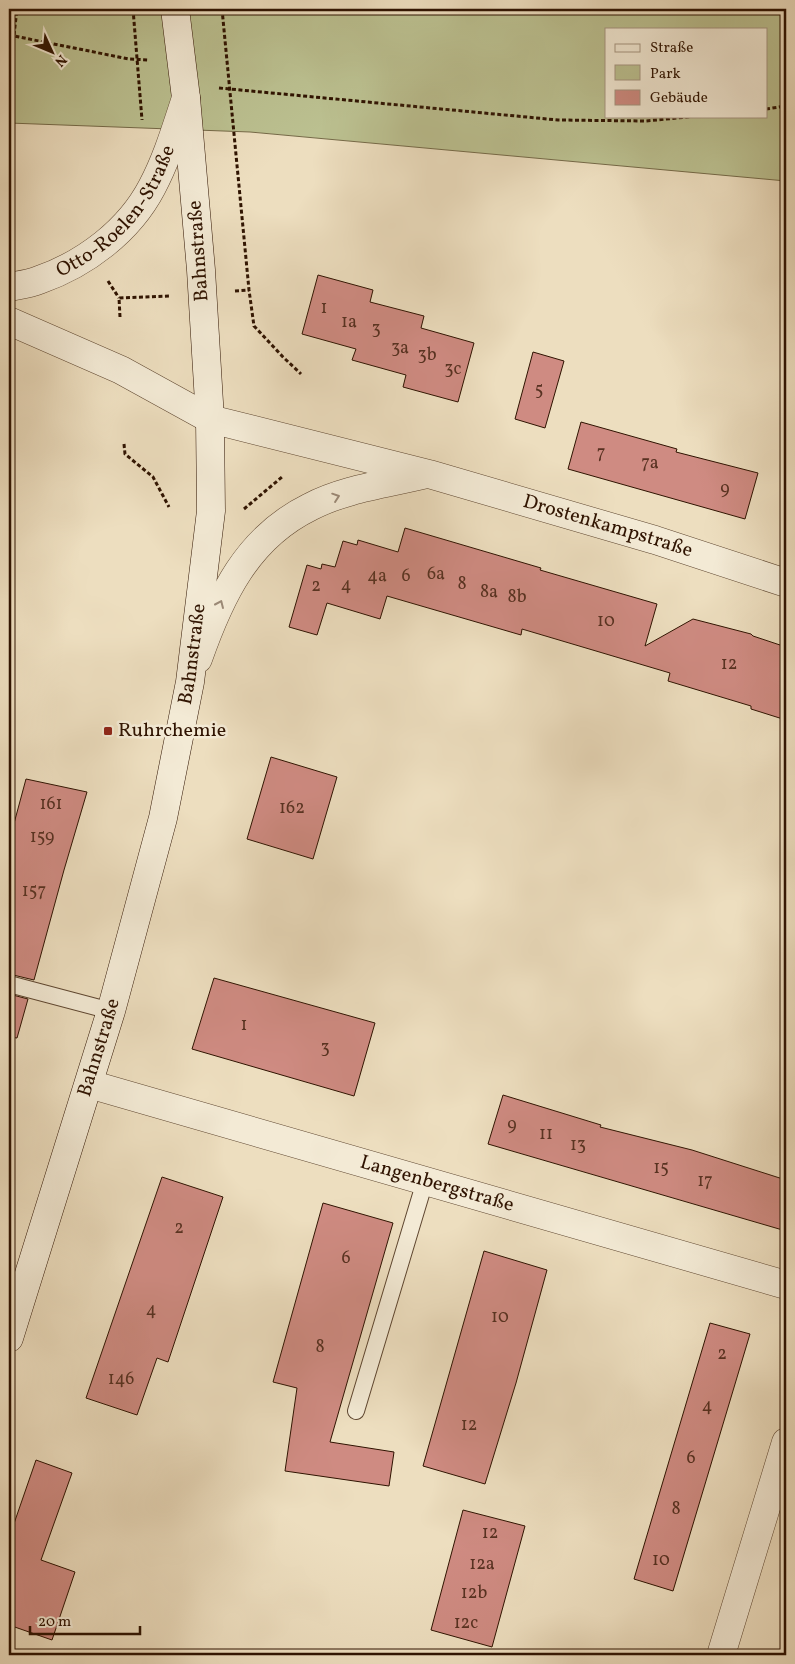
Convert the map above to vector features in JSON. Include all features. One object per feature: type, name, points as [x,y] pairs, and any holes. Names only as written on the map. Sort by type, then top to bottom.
[{"type":"street","name":"Bahnstraße","points":[[9,1338],[110,1011],[163,818],[190,682],[211,511],[210,420],[202,270],[186,98],[175,9]]},
{"type":"street","name":"Otto-Roelen-Straße","points":[[9,287],[38,281],[65,270],[114,236],[137,211],[152,188],[162,166],[186,98]]},
{"type":"street","points":[[9,321],[121,370],[210,420]]},
{"type":"street","name":"Drostenkampstraße","points":[[210,420],[430,474],[655,540],[786,583]]},
{"type":"street","name":"Drostenkampstraße","points":[[190,682],[207,634],[228,588],[243,562],[261,541],[281,524],[310,506],[372,486],[430,474]]},
{"type":"street","name":"Langenbergstraße","points":[[89,1084],[786,1285]]},
{"type":"street","points":[[721,1655],[786,1442]]},
{"type":"lane","points":[[9,984],[110,1011]]},
{"type":"lane","points":[[356,1411],[425,1180]]},
{"type":"path","points":[[14,35],[17,9]]},
{"type":"path","points":[[133,9],[142,124]]},
{"type":"path","points":[[222,9],[254,326],[282,357],[302,374]]},
{"type":"path","points":[[9,35],[137,59],[182,63]]},
{"type":"path","points":[[239,90],[558,120],[646,121],[677,118]]},
{"type":"path","points":[[768,109],[786,106]]},
{"type":"path","points":[[232,291],[249,290]]},
{"type":"path","points":[[120,316],[119,298],[173,296]]},
{"type":"path","points":[[124,444],[125,454],[154,477],[169,507]]},
{"type":"path","points":[[239,513],[282,477]]},
{"type":"green space","points":[[9,9],[786,9],[786,181],[250,132],[9,123]]},
{"type":"building","points":[[318,275],[373,290],[370,302],[424,316],[421,328],[474,343],[458,402],[403,387],[406,375],[352,360],[356,349],[302,334]]},
{"type":"building","points":[[533,352],[564,361],[545,428],[515,419]]},
{"type":"building","points":[[581,422],[677,449],[676,452],[758,473],[745,519],[568,469]]},
{"type":"building","points":[[405,528],[657,604],[645,646],[693,619],[751,634],[786,647],[786,720],[751,709],[751,706],[668,681],[670,673],[522,629],[521,635],[387,596],[380,619],[327,603],[317,635],[289,627],[307,565],[321,569],[322,564],[335,567],[343,541],[357,545],[358,540],[398,552]]},
{"type":"building","points":[[271,757],[337,777],[313,859],[247,839]]},
{"type":"building","points":[[26,779],[87,792],[34,980],[9,974],[9,842]]},
{"type":"building","points":[[214,978],[375,1023],[354,1096],[192,1049]]},
{"type":"building","points":[[9,994],[28,999],[17,1038],[9,1037]]},
{"type":"building","points":[[503,1095],[601,1125],[600,1127],[692,1150],[786,1180],[786,1231],[488,1144]]},
{"type":"building","points":[[162,1177],[223,1197],[168,1362],[157,1358],[137,1415],[86,1398]]},
{"type":"building","points":[[323,1203],[393,1223],[330,1442],[394,1452],[389,1486],[285,1471],[297,1388],[273,1382]]},
{"type":"building","points":[[484,1251],[547,1270],[516,1383],[485,1484],[423,1466]]},
{"type":"building","points":[[710,1323],[750,1334],[673,1591],[634,1579]]},
{"type":"building","points":[[36,1460],[72,1473],[41,1560],[75,1572],[52,1640],[9,1625],[9,1538]]},
{"type":"building","points":[[463,1510],[525,1526],[492,1647],[431,1630]]},
{"type":"place","name":"Ruhrchemie","points":[[108,731]]}]
